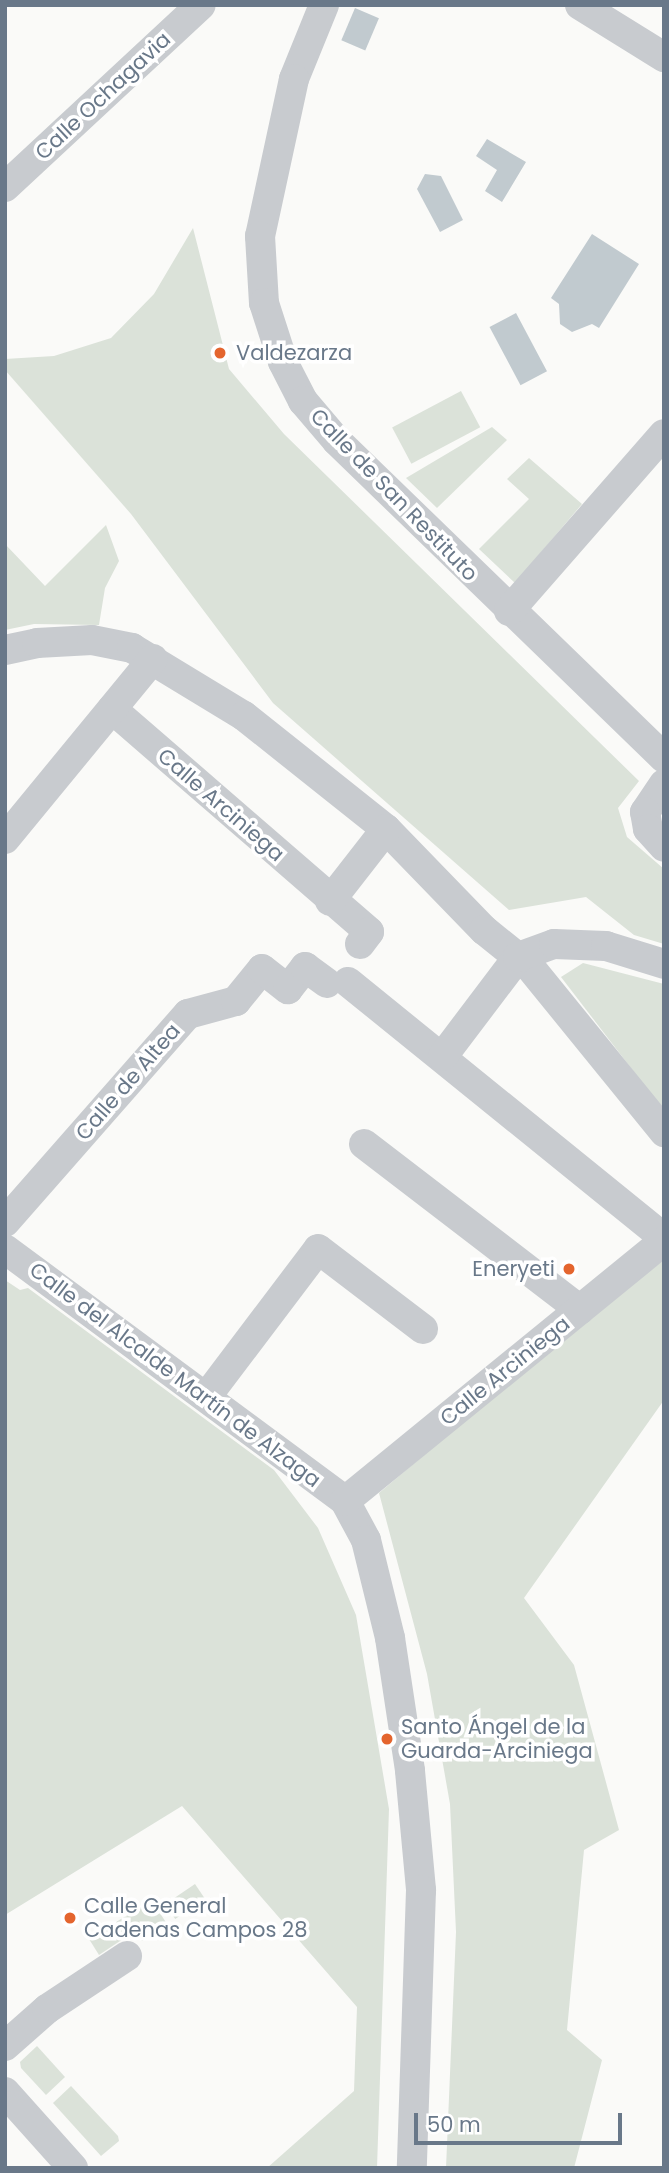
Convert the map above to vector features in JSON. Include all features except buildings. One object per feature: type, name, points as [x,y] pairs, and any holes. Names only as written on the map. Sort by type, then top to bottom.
[{"type":"street","name":"Calle Ochagavia","points":[[5,187],[201,5]]},
{"type":"street","name":"Calle de San Restituto","points":[[324,5],[294,79],[263,216],[260,280],[272,332],[292,381],[323,426],[509,611],[664,758]]},
{"type":"street","points":[[580,5],[664,57]]},
{"type":"street","points":[[509,611],[664,434]]},
{"type":"street","points":[[5,650],[37,643],[92,640],[132,648],[244,716],[386,829],[484,930],[518,957],[664,1132]]},
{"type":"street","points":[[5,839],[153,659]]},
{"type":"street","name":"Calle Arciniega","points":[[112,709],[330,901],[369,932],[360,944]]},
{"type":"street","points":[[664,784],[645,812],[648,829],[664,847]]},
{"type":"street","points":[[330,901],[386,829]]},
{"type":"street","points":[[443,1056],[518,957],[554,944],[606,946],[664,964]]},
{"type":"street","name":"Calle de Altea","points":[[5,1222],[188,1014],[236,1001],[262,969],[288,989],[305,967],[348,988]]},
{"type":"street","name":"Calle Arciniega","points":[[345,1501],[664,1240],[559,1157],[524,1120],[443,1056],[348,988]]},
{"type":"street","points":[[364,1144],[580,1310]]},
{"type":"street","name":"Calle del Alcalde Martín de Alzaga","points":[[5,1249],[345,1501]]},
{"type":"street","points":[[206,1396],[318,1249],[423,1329]]},
{"type":"street","points":[[345,1501],[366,1540],[377,1578],[410,1771],[421,1942],[412,2168]]},
{"type":"street","points":[[5,2046],[47,2009],[127,1956]]},
{"type":"street","points":[[5,2092],[73,2168]]},
{"type":"shaded area","points":[[355,8],[379,18],[365,50],[341,40]]},
{"type":"shaded area","points":[[487,139],[526,162],[502,202],[485,191],[497,170],[476,156]]},
{"type":"shaded area","points":[[425,174],[441,176],[463,220],[440,232],[417,189]]},
{"type":"shaded area","points":[[193,228],[229,369],[284,434],[639,781],[618,808],[627,837],[664,869],[664,944],[634,935],[586,897],[509,910],[273,703],[131,514],[5,370],[5,359],[54,356],[111,338],[154,294]]},
{"type":"shaded area","points":[[592,234],[639,264],[599,328],[592,324],[572,332],[560,324],[559,304],[551,298]]},
{"type":"shaded area","points":[[516,313],[547,371],[520,385],[490,327]]},
{"type":"shaded area","points":[[461,391],[480,427],[411,464],[392,428]]},
{"type":"shaded area","points":[[492,427],[507,440],[437,508],[406,478]]},
{"type":"shaded area","points":[[529,458],[582,504],[515,583],[479,549],[529,499],[507,479]]},
{"type":"shaded area","points":[[106,525],[119,561],[105,588],[99,625],[34,624],[5,630],[5,544],[45,586]]},
{"type":"shaded area","points":[[583,963],[664,984],[664,1111],[561,977]]},
{"type":"shaded area","points":[[664,1252],[664,1400],[524,1598],[574,1665],[619,1830],[584,1850],[567,2030],[602,2060],[574,2168],[446,2168],[456,1932],[450,1804],[427,1674],[379,1493]]},
{"type":"shaded area","points":[[5,1280],[20,1290],[28,1288],[274,1470],[318,1528],[356,1615],[389,1809],[377,2168],[267,2168],[354,2091],[357,2007],[182,1806],[5,1915]]},
{"type":"shaded area","points":[[195,1884],[205,1899],[175,1919],[165,1904]]},
{"type":"shaded area","points":[[145,1904],[152,1914],[158,1910],[167,1924],[142,1941],[135,1931],[99,1955],[89,1939]]},
{"type":"shaded area","points":[[37,2046],[65,2077],[46,2095],[21,2068],[20,2062]]},
{"type":"shaded area","points":[[71,2086],[118,2136],[119,2141],[101,2156],[53,2103]]},
{"type":"place","name":"Valdezarza","points":[[220,353]]},
{"type":"place","name":"Eneryeti","points":[[569,1269]]},
{"type":"place","name":"Santo Ángel de la Guarda-Arciniega","points":[[387,1739]]},
{"type":"place","name":"Calle General Cadenas Campos 28","points":[[70,1918]]}]
